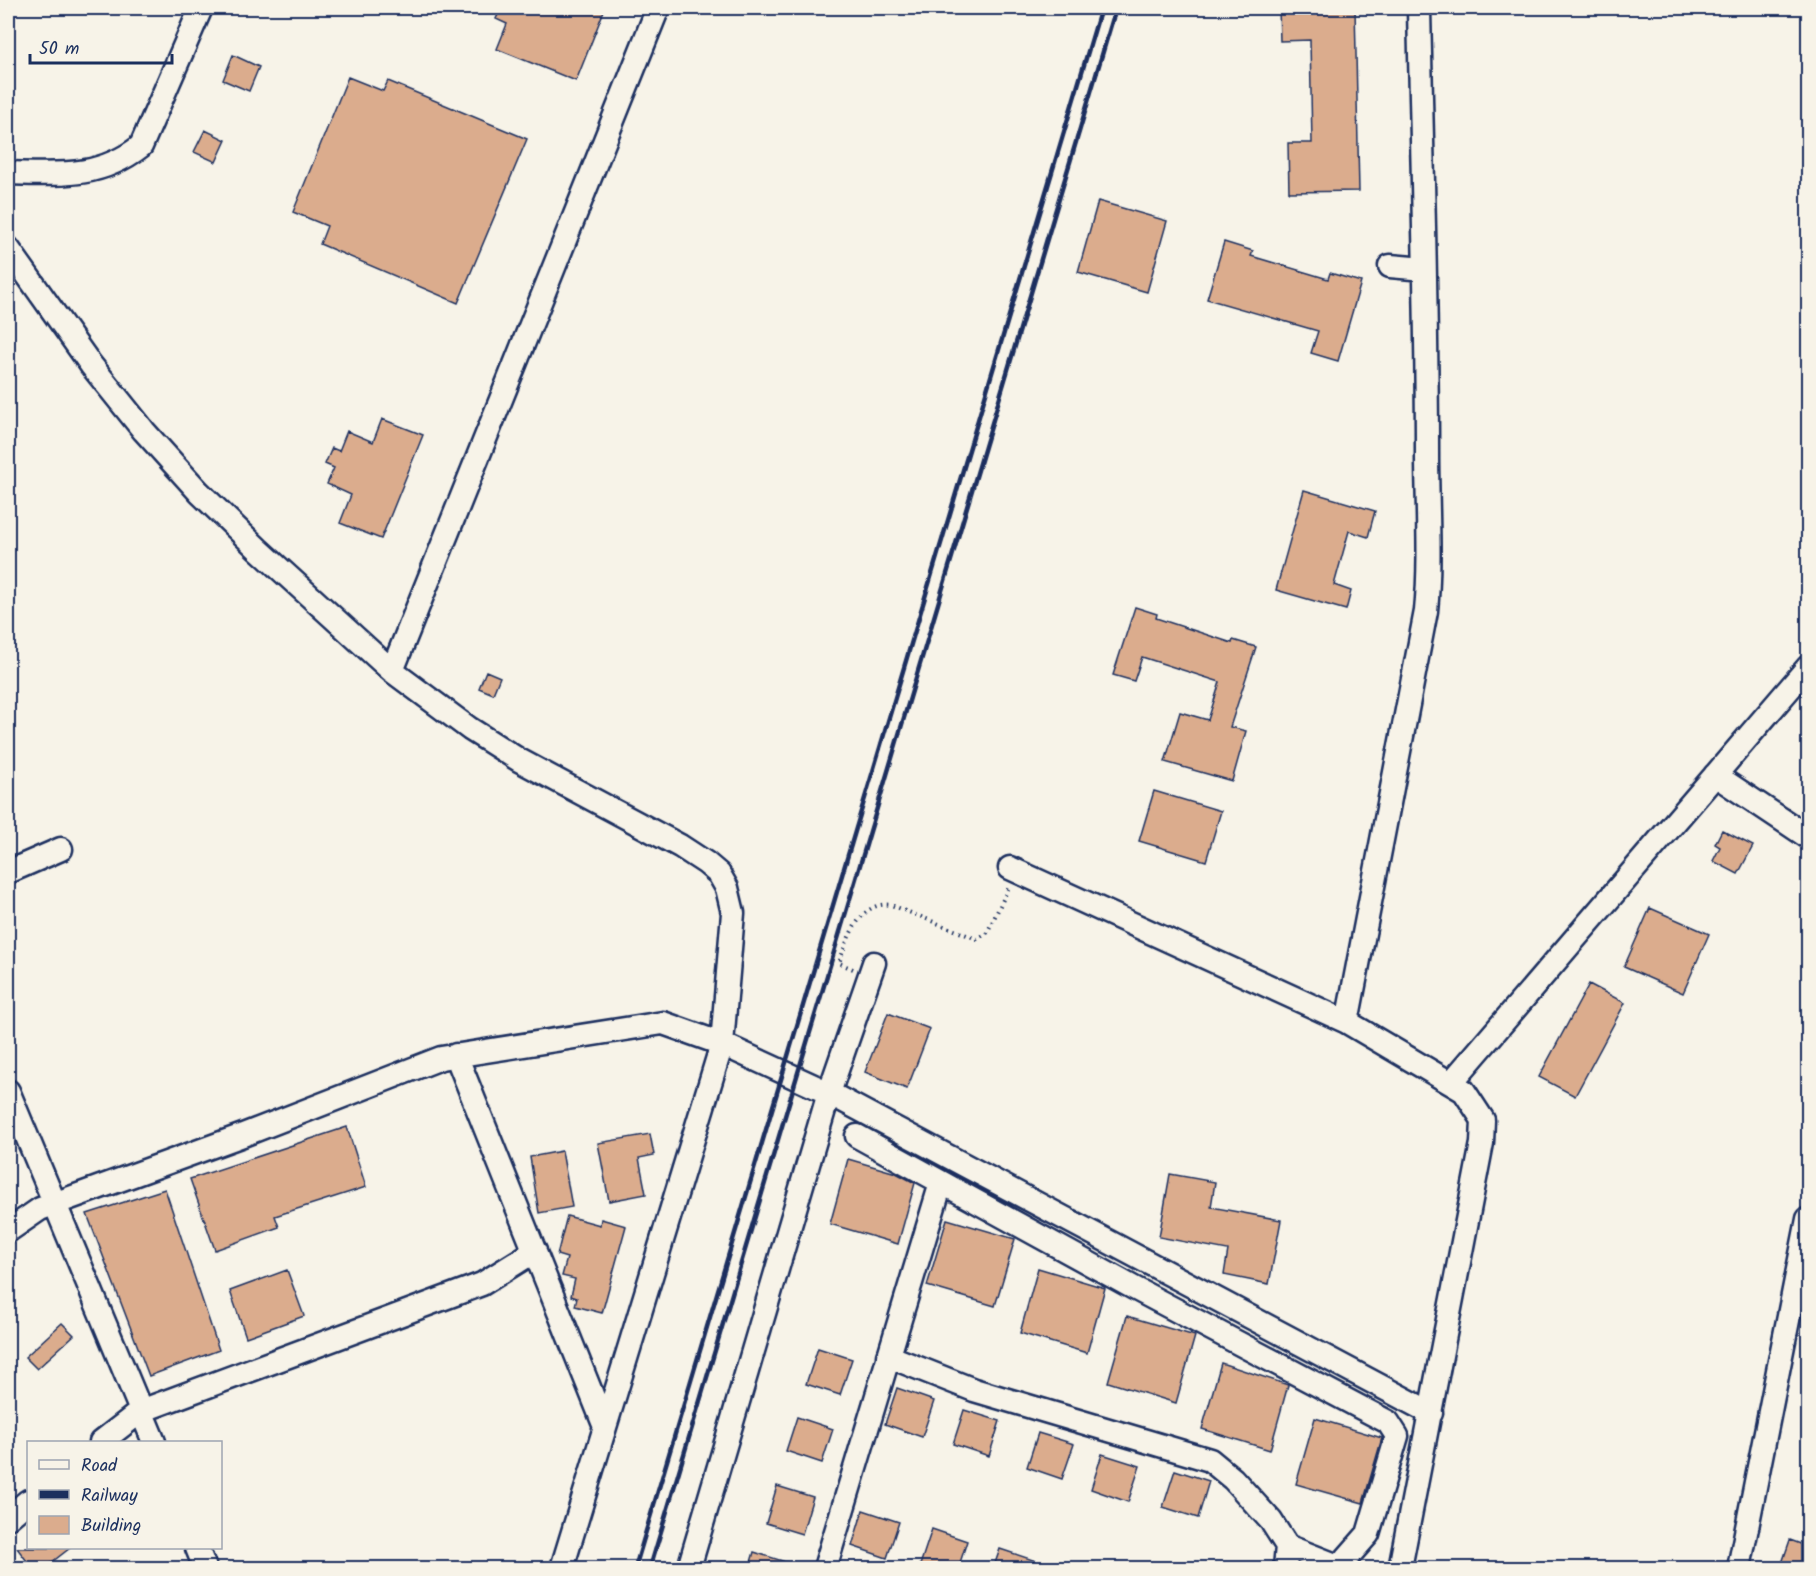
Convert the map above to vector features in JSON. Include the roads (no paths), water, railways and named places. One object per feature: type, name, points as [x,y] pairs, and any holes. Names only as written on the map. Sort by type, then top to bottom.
[{"type":"street","points":[[8,173],[74,174],[94,170],[123,160],[141,146],[201,8]]},
{"type":"street","points":[[392,671],[658,8]]},
{"type":"street","points":[[1347,1022],[1426,611],[1430,574],[1426,532],[1425,269],[1419,8]]},
{"type":"street","points":[[8,248],[91,365],[144,431],[191,483],[258,549],[392,671],[470,729],[519,760],[706,862],[719,874],[727,888],[732,913],[722,1044],[562,1569]]},
{"type":"street","points":[[1390,266],[1425,269]]},
{"type":"street","points":[[1451,1083],[1809,667]]},
{"type":"street","points":[[1715,775],[1809,837]]},
{"type":"street","points":[[8,872],[60,849]]},
{"type":"street","points":[[1010,877],[1347,1022],[1464,1091],[1483,1120],[1482,1143],[1400,1569]]},
{"type":"street","points":[[688,1569],[830,1093],[872,969]]},
{"type":"street","points":[[8,1231],[40,1209],[243,1136],[441,1058],[663,1023],[722,1044],[830,1093],[1431,1413]]},
{"type":"street","points":[[456,1055],[605,1427]]},
{"type":"street","points":[[8,1091],[153,1441]]},
{"type":"street","points":[[857,1136],[1388,1422],[1397,1436],[1368,1534],[1341,1568],[1286,1558],[1271,1521],[1233,1479],[1210,1460],[974,1390],[888,1356]]},
{"type":"street","points":[[825,1569],[941,1183]]},
{"type":"street","points":[[1739,1569],[1781,1355],[1798,1299],[1809,1219]]},
{"type":"street","points":[[104,1441],[141,1411],[482,1284],[535,1251]]},
{"type":"street","points":[[8,1518],[27,1502]]},
{"type":"street","points":[[197,1549],[205,1569]]},
{"type":"railway","points":[[635,1568],[1101,8]]},
{"type":"railway","points":[[650,1568],[1116,8]]}]
